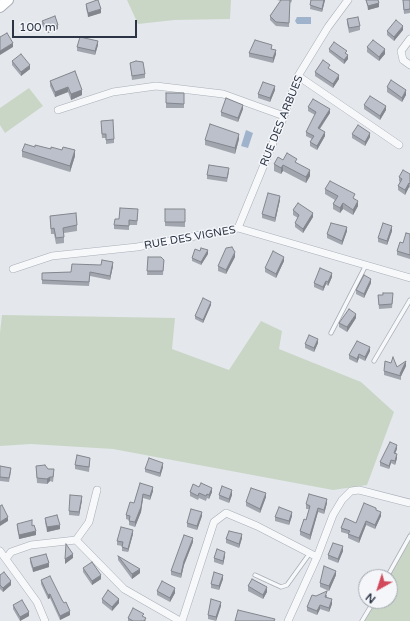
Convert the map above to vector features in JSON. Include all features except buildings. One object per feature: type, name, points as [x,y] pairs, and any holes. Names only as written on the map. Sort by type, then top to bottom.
[{"type":"main road","points":[[0,7],[8,0]]},
{"type":"street","name":"RUE DES ARBUES","points":[[238,228],[284,116],[298,76],[328,27],[348,0]]},
{"type":"street","points":[[410,39],[401,51],[403,60],[410,66]]},
{"type":"street","points":[[298,76],[399,145]]},
{"type":"street","points":[[58,110],[113,92],[156,86],[223,94],[284,116]]},
{"type":"street","name":"RUE DES VIGNES","points":[[13,269],[52,256],[137,247],[238,228],[410,278]]},
{"type":"street","points":[[6,559],[11,552],[31,545],[76,540],[89,522],[97,490]]},
{"type":"street","points":[[288,621],[317,557],[333,515],[342,500],[351,492],[360,490],[410,503]]},
{"type":"street","points":[[76,540],[124,589],[181,621],[214,522],[226,513],[257,526],[317,557]]},
{"type":"street","points":[[0,551],[37,602],[45,621]]},
{"type":"lane","points":[[331,333],[366,265]]},
{"type":"lane","points":[[374,361],[410,300]]},
{"type":"lane","points":[[391,569],[410,536]]},
{"type":"lane","points":[[255,575],[281,587],[286,585],[310,553]]},
{"type":"lane","points":[[362,621],[369,609]]},
{"type":"green space","points":[[127,0],[231,0],[230,19],[174,20],[138,24]]},
{"type":"green space","points":[[29,88],[43,106],[5,133],[0,125],[0,108]]},
{"type":"green space","points":[[2,315],[175,318],[172,349],[229,370],[261,321],[282,331],[279,349],[361,382],[394,412],[367,485],[333,490],[113,449],[31,444],[0,446],[0,333]]},
{"type":"green space","points":[[410,531],[410,621],[361,621],[368,609],[398,609],[398,569],[389,569]]},
{"type":"water","points":[[297,17],[311,17],[311,24],[297,24],[295,21]]},
{"type":"water","points":[[246,130],[253,133],[248,148],[241,146]]}]
